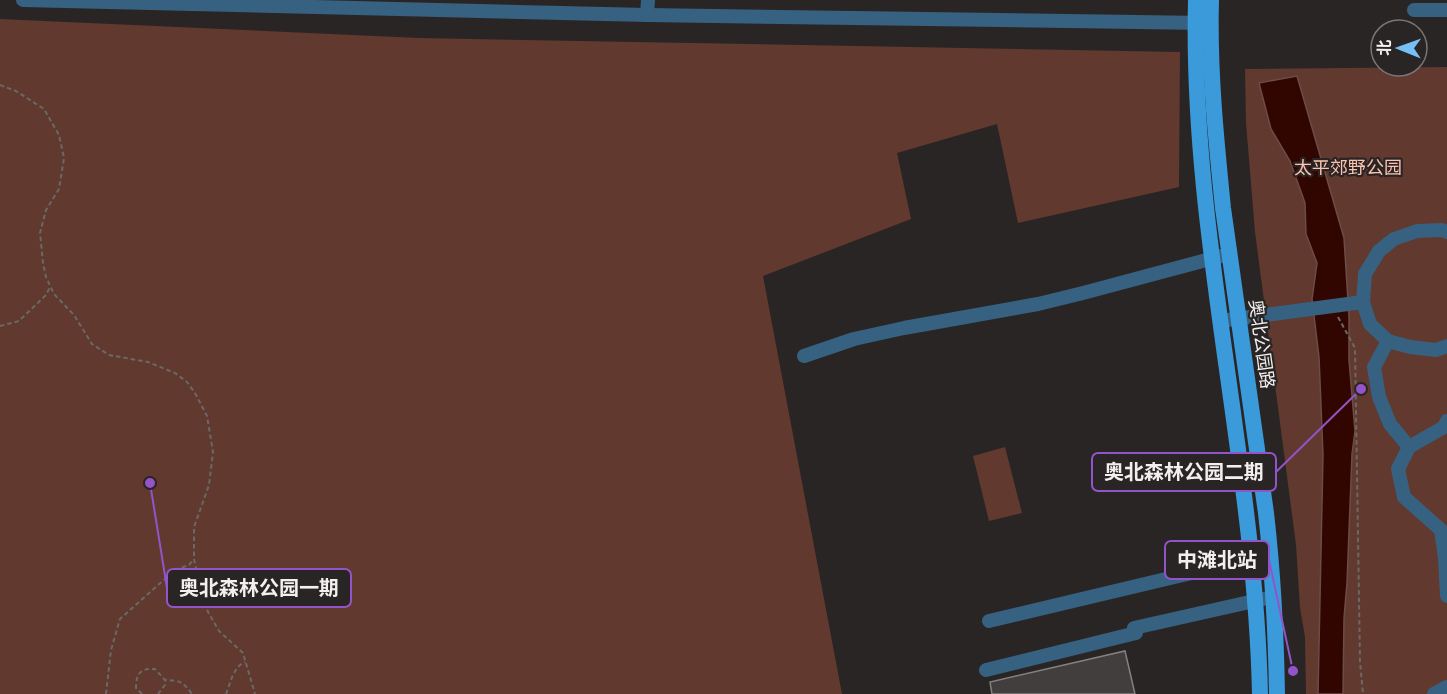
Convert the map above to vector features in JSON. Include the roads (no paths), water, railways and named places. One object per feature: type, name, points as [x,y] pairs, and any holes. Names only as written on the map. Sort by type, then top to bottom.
[{"type":"main road","name":"奥北公园路","points":[[1196,0],[1212,70],[1218,158],[1229,254],[1271,554],[1277,694]]},
{"type":"main road","name":"奥北公园路","points":[[1211,0],[1203,23],[1197,102],[1200,160],[1211,259],[1252,558],[1260,694]]},
{"type":"street","points":[[23,0],[647,15],[1203,23]]},
{"type":"street","points":[[647,15],[648,0]]},
{"type":"street","points":[[1413,10],[1447,10]]},
{"type":"street","points":[[1447,232],[1442,230],[1417,231],[1394,239],[1379,251],[1365,274],[1363,302],[1370,324],[1388,341],[1410,348],[1442,348],[1447,362]]},
{"type":"street","points":[[804,356],[854,339],[1038,304],[1229,254]]},
{"type":"street","points":[[1220,321],[1363,302]]},
{"type":"street","points":[[1388,341],[1374,367],[1380,397],[1390,424],[1409,447]]},
{"type":"street","points":[[1447,421],[1444,427],[1409,447],[1398,469],[1404,497],[1441,530],[1447,596]]},
{"type":"street","points":[[989,621],[1271,554]]},
{"type":"street","points":[[986,670],[1136,633],[1134,628],[1274,597]]},
{"type":"street","points":[[1434,694],[1447,687]]},
{"type":"place","name":"奥北森林公园二期","points":[[1361,389]]},
{"type":"place","name":"奥北森林公园一期","points":[[150,483]]},
{"type":"place","name":"中滩北站","points":[[1293,671]]},
{"type":"park label","name":"太平郊野公园","points":[[1348,167]]}]
